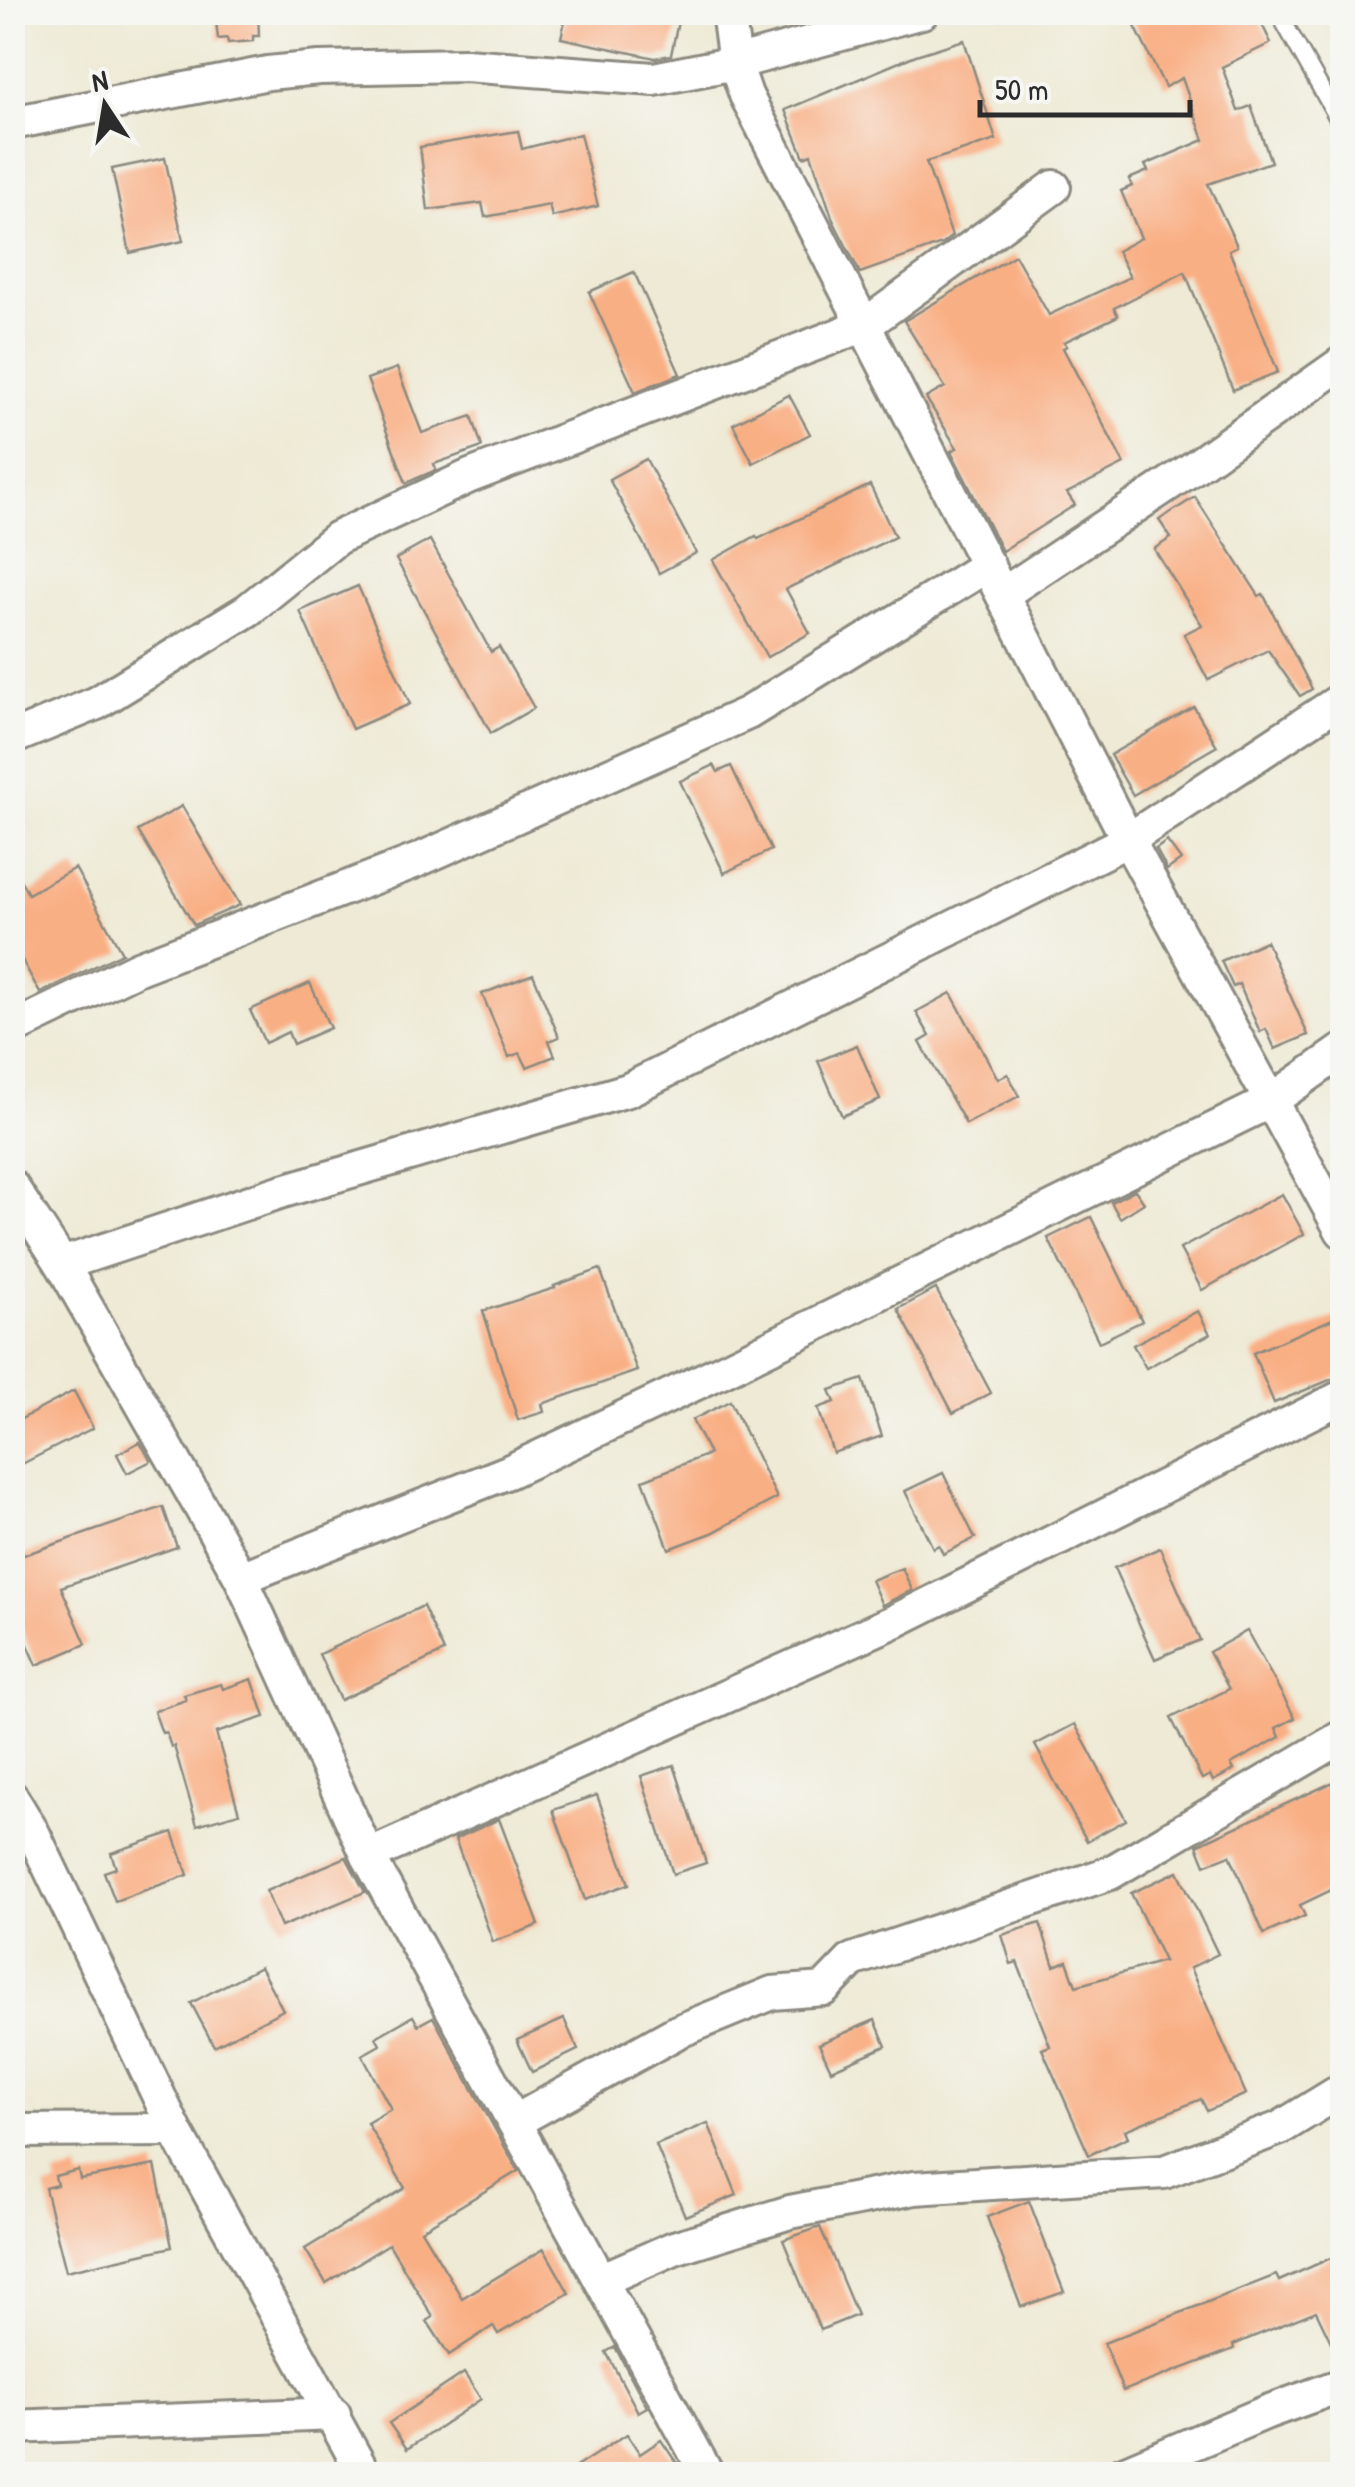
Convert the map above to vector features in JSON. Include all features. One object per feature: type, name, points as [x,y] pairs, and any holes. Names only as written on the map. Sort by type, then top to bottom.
[{"type":"street","points":[[728,12],[734,63],[746,95],[1128,840],[1342,1232]]},
{"type":"street","points":[[12,123],[268,73],[320,68],[464,65],[654,79],[734,63],[922,12]]},
{"type":"street","points":[[12,738],[97,703],[248,610],[338,538],[470,476],[864,325],[1054,188]]},
{"type":"street","points":[[12,1028],[138,968],[416,860],[748,713],[1193,468],[1342,363]]},
{"type":"street","points":[[62,1264],[282,1191],[628,1090],[1128,840],[1342,699]]},
{"type":"street","points":[[241,1578],[524,1464],[708,1377],[1271,1100],[1342,1051]]},
{"type":"street","points":[[12,1187],[62,1264],[241,1578],[368,1856],[708,2474]]},
{"type":"street","points":[[368,1856],[895,1622],[1342,1397]]},
{"type":"street","points":[[514,2122],[677,2032],[772,1992],[824,1989],[852,1960],[1110,1873],[1342,1737]]},
{"type":"street","points":[[12,1798],[23,1833],[176,2130],[364,2474]]},
{"type":"street","points":[[601,2280],[674,2248],[790,2212],[914,2188],[1164,2172],[1280,2128],[1342,2090]]},
{"type":"street","points":[[12,2131],[176,2130]]},
{"type":"street","points":[[1121,2474],[1342,2385]]},
{"type":"street","points":[[12,2428],[334,2414]]},
{"type":"lane","points":[[1278,12],[1342,126]]},
{"type":"building","points":[[215,12],[258,12],[259,36],[253,36],[253,41],[228,43],[227,38],[218,39]]},
{"type":"building","points":[[567,12],[680,12],[671,55],[655,58],[561,38]]},
{"type":"building","points":[[1128,12],[1256,12],[1271,43],[1222,67],[1238,111],[1251,106],[1271,162],[1208,184],[1237,246],[1229,250],[1278,372],[1233,390],[1185,272],[1114,308],[1118,316],[1064,342],[1067,346],[1063,348],[1124,464],[1067,493],[1075,505],[1002,551],[951,451],[957,448],[926,398],[945,387],[904,321],[1015,255],[1049,315],[1130,277],[1117,251],[1141,238],[1121,191],[1132,186],[1129,179],[1148,171],[1145,165],[1204,140],[1182,78],[1165,87]]},
{"type":"building","points":[[964,40],[996,140],[926,162],[952,236],[942,244],[860,273],[833,220],[811,154],[804,157],[785,110],[916,55]]},
{"type":"building","points":[[518,131],[522,149],[580,134],[598,206],[552,217],[549,205],[485,217],[482,203],[428,210],[420,147]]},
{"type":"building","points":[[165,158],[183,241],[130,253],[112,169]]},
{"type":"building","points":[[634,272],[680,374],[635,392],[589,292]]},
{"type":"building","points":[[397,368],[422,433],[472,416],[482,447],[434,464],[436,470],[406,483],[367,379]]},
{"type":"building","points":[[789,395],[810,434],[753,463],[733,424]]},
{"type":"building","points":[[646,459],[696,553],[659,573],[609,479]]},
{"type":"building","points":[[870,485],[895,537],[786,589],[810,633],[767,657],[713,560],[756,536],[758,539]]},
{"type":"building","points":[[1195,497],[1259,596],[1263,594],[1312,689],[1300,696],[1268,650],[1208,680],[1184,634],[1202,625],[1154,549],[1171,538],[1159,520]]},
{"type":"building","points":[[430,540],[491,652],[499,647],[534,708],[491,733],[396,559]]},
{"type":"building","points":[[358,586],[410,704],[352,729],[300,611]]},
{"type":"building","points":[[1194,707],[1217,746],[1133,795],[1110,755]]},
{"type":"building","points":[[714,765],[718,772],[731,766],[771,850],[724,873],[680,781]]},
{"type":"building","points":[[182,806],[240,905],[194,925],[138,831]]},
{"type":"building","points":[[1167,841],[1181,860],[1167,870],[1156,849]]},
{"type":"building","points":[[12,864],[28,894],[75,868],[122,953],[40,993],[12,941]]},
{"type":"building","points":[[1266,941],[1308,1035],[1275,1049],[1266,1029],[1260,1032],[1239,984],[1233,987],[1221,961]]},
{"type":"building","points":[[533,974],[559,1037],[549,1041],[555,1056],[527,1067],[520,1053],[509,1057],[482,994]]},
{"type":"building","points":[[310,983],[330,1028],[293,1044],[288,1032],[265,1043],[250,1010]]},
{"type":"building","points":[[951,993],[998,1079],[1008,1074],[1019,1096],[966,1124],[920,1042],[930,1036],[916,1012]]},
{"type":"building","points":[[857,1045],[880,1100],[842,1116],[818,1061]]},
{"type":"building","points":[[1135,1190],[1144,1203],[1120,1218],[1111,1202]]},
{"type":"building","points":[[1282,1194],[1304,1234],[1202,1290],[1180,1249]]},
{"type":"building","points":[[1091,1217],[1142,1321],[1099,1342],[1048,1238]]},
{"type":"building","points":[[600,1269],[637,1371],[542,1404],[544,1412],[518,1420],[483,1311]]},
{"type":"building","points":[[936,1289],[991,1393],[953,1413],[898,1309]]},
{"type":"building","points":[[1198,1311],[1210,1334],[1146,1368],[1133,1345]]},
{"type":"building","points":[[1342,1315],[1342,1375],[1274,1403],[1253,1353]]},
{"type":"building","points":[[863,1379],[882,1436],[833,1453],[818,1408],[835,1402],[830,1390]]},
{"type":"building","points":[[74,1391],[93,1428],[12,1469],[12,1424]]},
{"type":"building","points":[[730,1401],[777,1498],[712,1533],[669,1549],[643,1480],[709,1454],[692,1420]]},
{"type":"building","points":[[140,1442],[151,1461],[127,1473],[117,1454]]},
{"type":"building","points":[[943,1473],[975,1538],[943,1554],[939,1545],[933,1548],[905,1491]]},
{"type":"building","points":[[163,1507],[177,1547],[61,1587],[86,1644],[37,1665],[12,1609],[12,1559]]},
{"type":"building","points":[[1160,1548],[1200,1640],[1155,1659],[1114,1568]]},
{"type":"building","points":[[902,1568],[912,1590],[882,1605],[871,1580]]},
{"type":"building","points":[[423,1606],[444,1652],[340,1700],[319,1654]]},
{"type":"building","points":[[1247,1631],[1295,1718],[1276,1728],[1280,1737],[1231,1764],[1234,1770],[1213,1781],[1210,1775],[1202,1779],[1171,1718],[1229,1689],[1209,1652]]},
{"type":"building","points":[[252,1679],[265,1717],[216,1733],[239,1813],[197,1825],[174,1746],[171,1747],[166,1732],[162,1733],[154,1711],[186,1700],[184,1695],[221,1684],[223,1689]]},
{"type":"building","points":[[1075,1724],[1126,1820],[1087,1841],[1035,1745]]},
{"type":"building","points":[[674,1765],[706,1863],[673,1874],[641,1776]]},
{"type":"building","points":[[1342,1778],[1342,1885],[1300,1905],[1305,1916],[1264,1934],[1230,1855],[1205,1865],[1197,1845]]},
{"type":"building","points":[[597,1795],[629,1884],[585,1900],[553,1810]]},
{"type":"building","points":[[499,1819],[539,1925],[493,1942],[455,1839]]},
{"type":"building","points":[[173,1832],[188,1875],[115,1901],[104,1872],[116,1868],[111,1853]]},
{"type":"building","points":[[346,1857],[365,1892],[281,1927],[266,1891]]},
{"type":"building","points":[[1178,1871],[1218,1954],[1190,1968],[1246,2094],[1207,2111],[1201,2099],[1125,2130],[1128,2137],[1089,2155],[1042,2049],[1050,2046],[1017,1962],[1011,1964],[1002,1935],[1040,1923],[1054,1966],[1067,1961],[1076,1986],[1164,1961],[1131,1893]]},
{"type":"building","points":[[260,1967],[283,2010],[214,2046],[191,2003]]},
{"type":"building","points":[[413,2016],[418,2025],[433,2017],[518,2171],[421,2230],[462,2298],[544,2249],[569,2293],[498,2334],[493,2326],[449,2355],[427,2321],[433,2317],[389,2244],[326,2283],[305,2249],[405,2188],[367,2123],[391,2109],[362,2055],[380,2045],[376,2037]]},
{"type":"building","points":[[564,2019],[578,2050],[532,2072],[517,2040]]},
{"type":"building","points":[[875,2020],[886,2046],[831,2070],[819,2044]]},
{"type":"building","points":[[708,2123],[737,2195],[685,2216],[656,2145]]},
{"type":"building","points":[[155,2165],[172,2247],[66,2271],[45,2188],[57,2185],[55,2176],[78,2170],[80,2179]]},
{"type":"building","points":[[1029,2201],[1064,2292],[1021,2307],[987,2217]]},
{"type":"building","points":[[820,2227],[857,2315],[820,2330],[783,2240]]},
{"type":"building","points":[[1342,2253],[1342,2365],[1316,2311],[1233,2345],[1234,2349],[1123,2391],[1104,2343],[1276,2275],[1279,2281]]},
{"type":"building","points":[[615,2347],[647,2407],[638,2412],[606,2352]]},
{"type":"building","points":[[464,2373],[481,2399],[407,2449],[389,2423]]},
{"type":"building","points":[[627,2434],[640,2454],[661,2440],[684,2474],[565,2474]]}]
